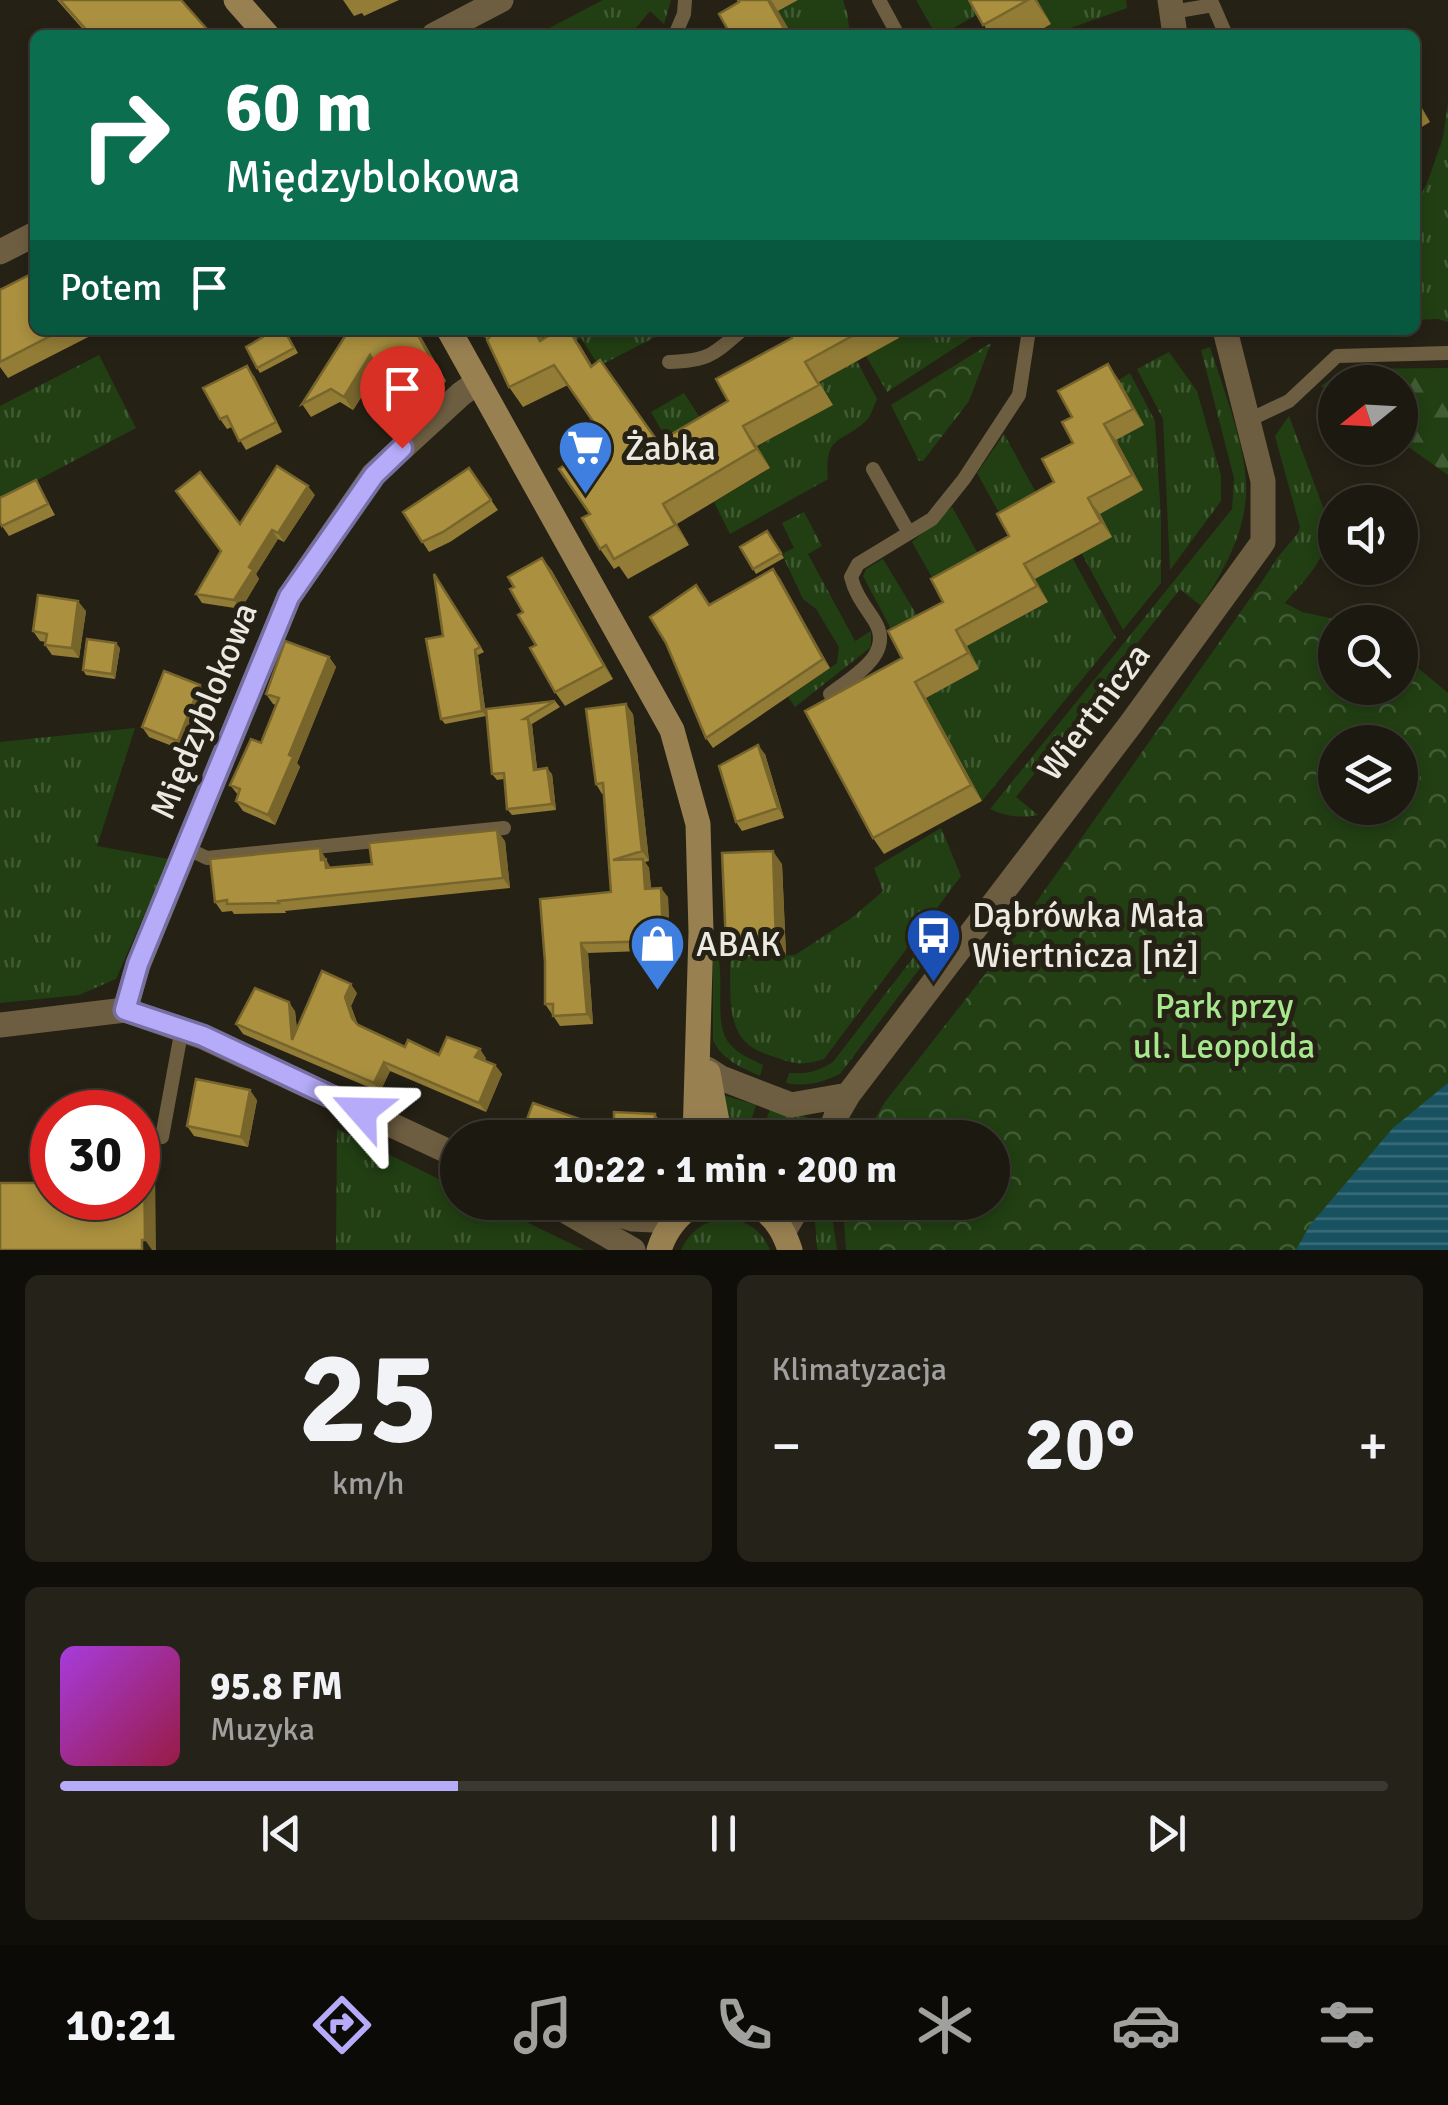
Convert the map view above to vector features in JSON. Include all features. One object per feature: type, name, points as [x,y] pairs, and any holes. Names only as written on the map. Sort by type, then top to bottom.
[{"type":"street","points":[[236,0],[263,30]]},
{"type":"street","points":[[444,30],[501,0]]},
{"type":"street","points":[[0,252],[30,237]]},
{"type":"street","points":[[452,335],[672,730],[698,824],[701,932],[696,1120]]},
{"type":"street","name":"Wiertnicza","points":[[838,1116],[1263,542],[1263,481],[1225,335]]},
{"type":"street","name":"Międzyblokowa","points":[[125,1010],[138,964],[289,597],[374,475],[460,394],[478,382]]},
{"type":"street","points":[[0,1026],[125,1010],[182,1028],[440,1148]]},
{"type":"street","points":[[698,1034],[717,1120]]},
{"type":"street","points":[[707,1070],[790,1105],[838,1116]]},
{"type":"street","points":[[581,1220],[633,1250]]},
{"type":"street","points":[[652,1220],[672,1221],[659,1250]]},
{"type":"lane","points":[[677,30],[685,0]]},
{"type":"lane","points":[[879,0],[895,30]]},
{"type":"lane","points":[[1173,16],[1219,3],[1225,30]]},
{"type":"lane","points":[[669,362],[697,361],[717,352],[736,335]]},
{"type":"lane","points":[[830,694],[869,664],[879,650],[878,627],[851,578],[858,564],[932,519],[964,479],[1019,395],[1028,335]]},
{"type":"lane","points":[[1249,420],[1289,401],[1337,356],[1448,352]]},
{"type":"lane","points":[[872,470],[910,533]]},
{"type":"lane","points":[[186,848],[207,858],[504,828]]},
{"type":"lane","points":[[162,1136],[182,1028]]},
{"type":"green space","points":[[603,0],[671,0],[664,24],[650,11],[634,30],[546,30]]},
{"type":"green space","points":[[798,0],[843,0],[849,30],[788,30],[778,11]]},
{"type":"green space","points":[[916,0],[972,0],[980,13],[950,30],[933,30]]},
{"type":"green space","points":[[1037,0],[1126,0],[1127,8],[1065,30],[1041,30],[1051,24]]},
{"type":"green space","points":[[1448,102],[1448,322],[1420,320],[1420,197],[1443,138]]},
{"type":"green space","points":[[541,335],[659,335],[599,366],[581,338],[549,352]]},
{"type":"green space","points":[[896,335],[974,335],[887,392],[866,356],[898,338]]},
{"type":"green space","points":[[991,343],[969,401],[923,461],[919,461],[891,405]]},
{"type":"green space","points":[[1210,347],[1245,468],[1243,516],[1226,563],[1201,606],[1180,589],[1016,797],[1038,815],[1014,816],[990,809],[1232,509],[1234,478],[1201,350]]},
{"type":"green space","points":[[1169,352],[1197,391],[1221,476],[1221,501],[1170,570],[1163,419],[1137,369]]},
{"type":"green space","points":[[99,355],[136,428],[0,500],[0,406]]},
{"type":"green space","points":[[857,361],[877,399],[866,421],[832,447],[828,479],[730,534],[714,502],[769,469],[758,446],[832,405],[819,382]]},
{"type":"green space","points":[[1418,368],[1448,368],[1448,475],[1418,454]]},
{"type":"green space","points":[[1130,373],[1155,421],[1161,583],[1123,630],[1082,554],[1100,514],[1143,490],[1116,440],[1143,425],[1119,380]]},
{"type":"green space","points":[[684,393],[713,438],[683,468],[651,412]]},
{"type":"green space","points":[[1289,416],[1318,494],[1318,562],[1285,603],[1261,583],[1300,527],[1275,436]]},
{"type":"green space","points":[[1004,434],[1045,509],[1008,529],[977,473]]},
{"type":"green space","points":[[952,507],[987,570],[942,595],[912,542]]},
{"type":"green space","points":[[804,512],[822,546],[808,554],[855,641],[871,631],[871,647],[795,707],[788,697],[837,663],[839,647],[816,609],[803,599],[782,554],[794,548],[782,523]]},
{"type":"green space","points":[[1076,557],[1073,559],[1116,638],[982,801],[926,698],[979,669],[967,646],[1047,603],[1035,579]]},
{"type":"green space","points":[[883,559],[927,632],[891,634],[863,576],[866,569]]},
{"type":"green space","name":"Park przy ul. Leopolda","points":[[1261,583],[1285,603],[1318,615],[1318,705],[1418,705],[1418,668],[1448,693],[1448,1250],[846,1250],[844,1220],[1010,1220],[1010,1120],[874,1120],[990,968]]},
{"type":"green space","points":[[135,728],[97,846],[169,859],[116,979],[79,995],[0,1003],[0,742]]},
{"type":"green space","points":[[941,828],[961,876],[824,1059],[795,1063],[749,1045],[733,1018],[730,962],[735,957],[795,955],[853,917],[883,891],[874,868]]},
{"type":"green space","points":[[939,924],[948,931],[840,1074],[813,1083],[786,1083],[789,1073],[812,1072],[833,1062]]},
{"type":"green space","points":[[713,941],[720,966],[724,1033],[736,1050],[763,1065],[760,1076],[727,1058],[713,1040]]},
{"type":"green space","points":[[720,1094],[756,1105],[751,1120],[724,1120]]},
{"type":"green space","points":[[770,1109],[797,1112],[808,1118],[807,1120],[766,1120]]},
{"type":"green space","points":[[337,1129],[440,1180],[440,1220],[522,1220],[584,1250],[336,1250]]},
{"type":"green space","points":[[833,1220],[837,1250],[818,1250],[815,1223]]},
{"type":"green space","points":[[740,1221],[752,1227],[770,1250],[681,1250],[698,1228],[710,1222]]},
{"type":"water","points":[[1448,1083],[1448,1250],[1296,1250],[1310,1225],[1393,1128]]},
{"type":"building","points":[[60,0],[181,0],[208,30],[86,30]]},
{"type":"building","points":[[768,0],[785,30],[728,30],[719,14],[739,2]]},
{"type":"building","points":[[969,0],[1028,0],[983,25]]},
{"type":"building","points":[[30,275],[30,335],[52,335],[0,362],[0,290]]},
{"type":"building","points":[[287,335],[294,348],[257,368],[246,347],[263,337]]},
{"type":"building","points":[[346,335],[418,335],[436,368],[393,396],[370,355],[344,397],[331,389],[302,404]]},
{"type":"building","points":[[492,335],[537,335],[540,341],[550,335],[572,335],[591,367],[600,360],[658,442],[728,401],[716,379],[792,338],[790,335],[854,335],[805,362],[819,385],[743,426],[756,449],[663,504],[675,525],[614,559],[606,545],[600,549],[582,518],[590,514],[559,469],[604,437],[554,365],[509,387],[487,340]]},
{"type":"building","points":[[1108,364],[1133,409],[1104,424],[1132,475],[1088,498],[1101,522],[1024,564],[1037,586],[956,630],[968,653],[915,682],[971,785],[873,838],[805,711],[902,658],[888,631],[943,602],[931,579],[1009,536],[997,514],[1054,482],[1042,459],[1073,443],[1062,422],[1072,417],[1058,391]]},
{"type":"building","points":[[247,366],[276,422],[239,441],[227,416],[220,419],[203,388]]},
{"type":"building","points":[[277,466],[308,486],[278,533],[272,530],[234,600],[196,594],[221,551],[176,491],[200,472],[240,524]]},
{"type":"building","points":[[469,468],[491,500],[422,542],[403,512]]},
{"type":"building","points":[[36,480],[48,504],[2,526],[0,498]]},
{"type":"building","points":[[767,531],[781,553],[753,569],[740,547]]},
{"type":"building","points":[[542,558],[604,666],[555,692],[530,648],[536,645],[518,615],[523,612],[508,577]]},
{"type":"building","points":[[773,569],[823,659],[706,738],[666,643],[650,617],[696,585],[709,605]]},
{"type":"building","points":[[434,574],[480,647],[475,650],[482,711],[441,719],[426,639],[443,636]]},
{"type":"building","points":[[38,595],[78,601],[72,648],[45,645],[47,634],[33,631]]},
{"type":"building","points":[[87,639],[116,643],[112,674],[83,670]]},
{"type":"building","points":[[285,641],[329,657],[268,815],[236,801],[240,789],[230,785],[251,739],[261,743],[279,698],[266,694]]},
{"type":"building","points":[[164,671],[200,685],[178,741],[142,727]]},
{"type":"building","points":[[555,701],[524,719],[528,719],[534,770],[547,768],[552,804],[507,809],[504,773],[492,774],[486,709]]},
{"type":"building","points":[[626,704],[642,851],[613,860],[643,859],[645,889],[661,888],[663,941],[581,943],[587,1014],[553,1016],[553,1004],[545,1004],[540,899],[611,892],[603,783],[596,784],[586,709]]},
{"type":"building","points":[[758,745],[778,808],[736,822],[719,766]]},
{"type":"building","points":[[497,830],[503,878],[279,903],[215,902],[210,859],[320,848],[326,868],[372,864],[369,843]]},
{"type":"building","points":[[773,851],[776,942],[726,944],[722,853]]},
{"type":"building","points":[[322,971],[351,984],[345,997],[358,1025],[405,1047],[408,1040],[439,1055],[447,1037],[480,1049],[475,1057],[495,1065],[479,1103],[384,1062],[374,1083],[236,1024],[255,988],[289,1002],[292,1040]]},
{"type":"building","points":[[196,1079],[250,1090],[241,1137],[187,1126]]},
{"type":"building","points":[[533,1103],[582,1120],[527,1120]]},
{"type":"building","points":[[614,1112],[655,1114],[655,1120],[614,1120]]},
{"type":"building","points":[[0,1183],[30,1183],[30,1220],[145,1220],[142,1250],[0,1250]]},
{"type":"place","name":"Żabka","points":[[586,497]]},
{"type":"place","name":"Dąbrówka Mała Wiertnicza [nż]","points":[[933,984]]},
{"type":"place","name":"ABAK","points":[[657,993]]},
{"type":"route","points":[[362,1111],[203,1036],[125,1010],[138,964],[289,597],[374,475],[402,448]]}]
